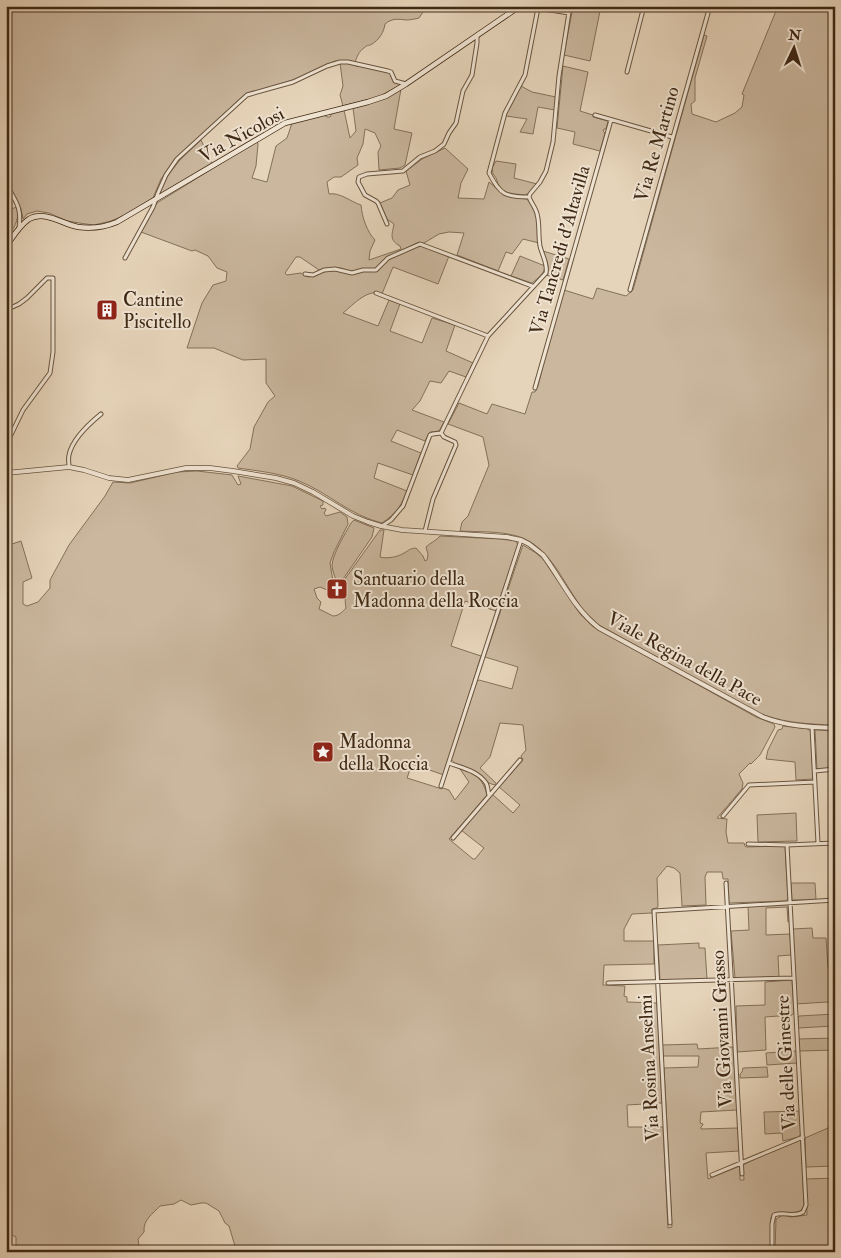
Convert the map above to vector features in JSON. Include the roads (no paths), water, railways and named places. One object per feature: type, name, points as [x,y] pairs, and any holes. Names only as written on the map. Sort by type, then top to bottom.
[{"type":"main road","name":"Via Nicolosi","points":[[6,246],[19,228],[32,218],[40,216],[46,216],[79,227],[102,227],[117,222],[284,123],[386,96],[520,6]]},
{"type":"street","points":[[30,6],[41,8],[59,6]]},
{"type":"street","points":[[529,197],[546,171],[553,142],[559,76],[570,6]]},
{"type":"street","points":[[627,72],[644,6]]},
{"type":"street","name":"Via Re Martino","points":[[630,290],[710,6]]},
{"type":"street","points":[[529,197],[510,196],[504,193],[494,183],[490,173],[505,113],[528,67],[538,8],[569,13]]},
{"type":"street","points":[[387,224],[378,203],[363,192],[358,180],[362,175],[367,174],[403,171],[420,157],[435,151],[444,144],[456,123],[462,91],[472,75],[477,35]]},
{"type":"street","points":[[125,258],[153,207],[166,175],[178,159],[247,96],[293,82],[340,62],[348,62],[391,72],[395,81],[406,84]]},
{"type":"street","points":[[595,115],[672,137]]},
{"type":"street","name":"Via Tancredi d'Altavilla","points":[[534,388],[611,120]]},
{"type":"street","points":[[6,184],[20,210],[19,228]]},
{"type":"street","points":[[441,433],[488,336],[546,272],[547,268],[541,247],[537,212],[529,197]]},
{"type":"street","points":[[305,274],[313,275],[324,270],[335,269],[352,273],[363,270],[376,270],[388,258],[420,244],[532,286]]},
{"type":"street","points":[[6,310],[27,298],[47,278],[53,278],[53,352],[50,373],[24,410],[6,445]]},
{"type":"street","points":[[376,293],[488,336]]},
{"type":"street","points":[[69,467],[69,454],[73,445],[101,414]]},
{"type":"street","points":[[381,526],[391,520],[403,506],[430,435],[441,433]]},
{"type":"street","points":[[425,531],[433,499],[456,445],[441,433]]},
{"type":"street","name":"Viale Regina della Pace","points":[[6,473],[69,467],[121,480],[142,478],[179,469],[197,468],[233,471],[286,480],[353,516],[381,526],[402,530],[499,536],[521,540],[536,548],[543,555],[581,611],[599,628],[763,717],[782,723],[835,728]]},
{"type":"street","points":[[441,786],[521,540]]},
{"type":"street","points":[[812,727],[818,843]]},
{"type":"street","points":[[453,838],[520,760]]},
{"type":"street","points":[[449,764],[467,769],[486,784],[496,787]]},
{"type":"street","points":[[815,771],[835,769]]},
{"type":"street","points":[[723,816],[749,785],[815,782]]},
{"type":"street","points":[[486,784],[489,795]]},
{"type":"street","points":[[748,844],[835,843]]},
{"type":"street","name":"Via delle Ginestre","points":[[772,1252],[772,1224],[774,1215],[796,1215],[803,1212],[806,1205],[787,845]]},
{"type":"street","name":"Via Giovanni Grasso","points":[[726,883],[742,1174]]},
{"type":"street","points":[[728,906],[835,900]]},
{"type":"street","name":"Via Rosina Anselmi","points":[[670,1223],[654,911],[728,906]]},
{"type":"street","points":[[608,983],[794,978]]},
{"type":"street","points":[[712,1175],[802,1137]]},
{"type":"place","name":"Cantine Piscitello","points":[[107,310]]},
{"type":"place","name":"Santuario della Madonna della Roccia","points":[[337,589]]},
{"type":"place","name":"Madonna della Roccia","points":[[323,752]]}]
